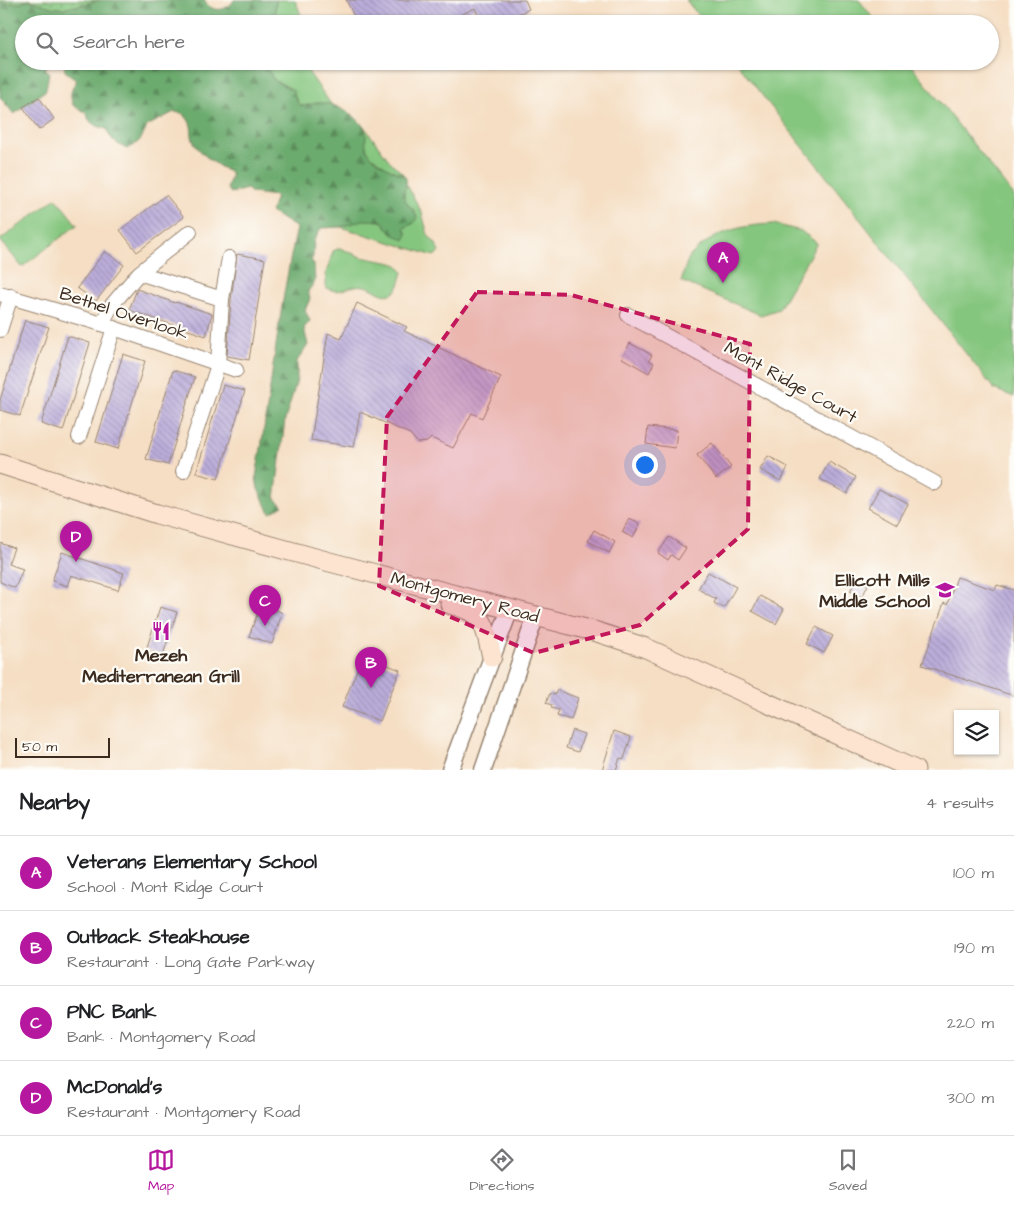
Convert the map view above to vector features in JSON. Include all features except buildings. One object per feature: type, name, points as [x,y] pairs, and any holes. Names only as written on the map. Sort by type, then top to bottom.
[{"type":"main road","name":"Montgomery Road","points":[[0,464],[157,514],[326,561],[536,615],[646,648],[914,770]]},
{"type":"main road","points":[[326,561],[330,574],[458,606],[478,615],[484,624],[492,657]]},
{"type":"street","points":[[79,437],[108,326],[111,306],[139,273],[190,232]]},
{"type":"street","points":[[183,471],[218,365],[222,299],[229,258]]},
{"type":"street","points":[[139,273],[222,299]]},
{"type":"street","points":[[0,330],[5,295]]},
{"type":"street","name":"Bethel Overlook","points":[[5,295],[108,326],[236,370]]},
{"type":"street","name":"Mont Ridge Court","points":[[628,314],[935,483]]},
{"type":"street","points":[[450,770],[510,609]]},
{"type":"street","points":[[483,770],[536,615]]},
{"type":"highlighted area","points":[[477,292],[571,295],[750,344],[748,529],[640,625],[534,653],[379,586],[387,417]]},
{"type":"green space","points":[[0,0],[29,0],[21,3],[0,3]]},
{"type":"green space","points":[[29,0],[55,8],[78,6],[101,0],[204,0],[215,9],[223,9],[234,0],[276,0],[275,15],[15,15],[15,70],[47,70],[49,72],[46,90],[14,114],[0,97],[0,3],[21,3]]},
{"type":"green space","points":[[29,0],[101,0],[66,8],[55,8]]},
{"type":"green space","points":[[276,0],[295,0],[301,15],[275,15]]},
{"type":"green space","points":[[686,0],[859,0],[871,15],[698,15]]},
{"type":"green space","points":[[268,70],[308,70],[331,104],[300,106],[290,88],[274,80]]},
{"type":"green space","points":[[268,70],[274,80],[294,91],[298,103],[301,105],[329,104],[353,116],[360,122],[366,132],[366,148],[370,154],[384,166],[405,176],[404,196],[417,217],[414,223],[404,228],[407,234],[405,240],[392,234],[382,221],[363,220],[341,227],[321,228],[314,240],[313,257],[311,260],[314,265],[315,282],[308,291],[310,299],[305,310],[310,321],[304,328],[308,345],[297,361],[297,380],[285,420],[275,499],[283,506],[270,513],[258,489],[256,477],[290,259],[297,228],[271,212],[276,196],[252,193],[247,189],[231,193],[227,188],[232,174],[212,161],[199,149],[193,140],[191,126],[182,113],[174,112],[147,126],[140,140],[127,149],[112,139],[107,129],[93,124],[89,120],[87,113],[73,105],[71,92],[77,80],[65,71]]},
{"type":"green space","points":[[742,70],[915,70],[1014,196],[1014,397],[994,389]]},
{"type":"green space","points":[[363,125],[388,159],[405,176],[383,165],[369,153],[365,145]]},
{"type":"green space","points":[[407,185],[422,213],[428,235],[436,244],[439,252],[434,256],[341,227],[360,220],[381,221],[389,230],[404,228],[414,223],[414,210],[406,202],[404,195]]},
{"type":"green space","points":[[56,198],[77,225],[22,267],[0,240]]},
{"type":"green space","points":[[774,224],[801,231],[817,243],[779,309],[761,315],[681,281],[691,255],[710,240],[740,228]]},
{"type":"green space","points":[[340,248],[361,257],[398,265],[403,272],[397,289],[393,293],[385,295],[364,286],[354,286],[337,291],[326,288],[326,273],[333,251]]},
{"type":"place","name":"Veterans Elementary School","points":[[723,283]]},
{"type":"place","name":"McDonald's","points":[[76,562]]},
{"type":"place","name":"Ellicott Mills Middle School","points":[[945,590]]},
{"type":"place","name":"PNC Bank","points":[[265,626]]},
{"type":"place","name":"Mezeh Mediterranean Grill","points":[[161,631]]},
{"type":"place","name":"Outback Steakhouse","points":[[371,688]]}]
